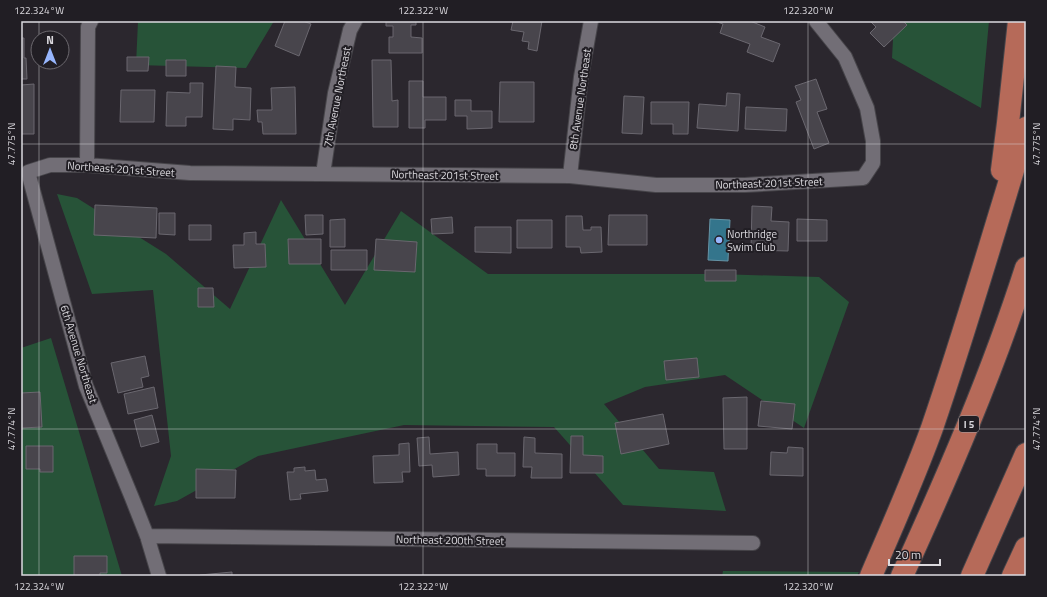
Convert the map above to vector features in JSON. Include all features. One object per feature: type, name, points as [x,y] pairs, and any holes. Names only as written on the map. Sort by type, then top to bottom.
[{"type":"highway","points":[[984,261],[1004,154],[1019,21]]},
{"type":"highway","points":[[871,576],[906,494],[931,429],[950,373],[1026,128]]},
{"type":"highway","name":"I 5","points":[[902,576],[954,461],[983,389],[1011,315],[1026,268]]},
{"type":"highway","points":[[972,576],[1026,454]]},
{"type":"highway","points":[[1013,576],[1026,548]]},
{"type":"street","name":"7th Avenue Northeast","points":[[323,174],[335,93],[350,30],[355,21]]},
{"type":"street","name":"8th Avenue Northeast","points":[[570,176],[581,76],[591,21]]},
{"type":"street","name":"Northeast 201st Street","points":[[28,172],[50,165],[87,165],[190,173],[570,176],[656,186],[744,186],[863,178],[873,163],[873,141],[867,108],[846,56],[816,21]]},
{"type":"street","points":[[87,165],[89,23]]},
{"type":"street","name":"6th Avenue Northeast","points":[[28,172],[86,386],[147,536],[159,576]]},
{"type":"street","name":"Northeast 200th Street","points":[[147,536],[753,544]]},
{"type":"green space","points":[[138,21],[274,21],[246,68],[136,65]]},
{"type":"green space","points":[[894,21],[989,21],[981,108],[892,58]]},
{"type":"green space","points":[[57,194],[77,198],[166,254],[230,309],[281,200],[345,305],[401,211],[488,274],[717,274],[819,277],[849,302],[804,428],[725,375],[645,387],[604,404],[659,469],[714,472],[726,511],[623,505],[554,427],[404,425],[258,456],[177,501],[154,506],[171,456],[153,290],[92,294]]},
{"type":"green space","points":[[51,338],[122,576],[21,576],[21,348]]},
{"type":"green space","points":[[723,571],[859,572],[857,576],[722,576]]},
{"type":"water","name":"Northridge Swim Club","points":[[710,219],[730,220],[728,261],[708,260]]},
{"type":"building","points":[[285,21],[303,21],[311,24],[299,56],[275,46]]},
{"type":"building","points":[[386,21],[416,21],[416,25],[411,25],[411,37],[422,38],[422,53],[389,53],[389,37],[393,37],[393,26],[386,26]]},
{"type":"building","points":[[513,21],[542,21],[537,51],[528,49],[529,42],[522,41],[524,32],[511,30]]},
{"type":"building","points":[[714,21],[750,21],[765,27],[761,37],[780,44],[773,62],[747,52],[750,44],[720,33],[723,24]]},
{"type":"building","points":[[870,21],[903,21],[907,25],[884,47],[870,33],[876,27]]},
{"type":"building","points":[[21,38],[24,38],[24,58],[26,58],[27,79],[21,78]]},
{"type":"building","points":[[127,57],[149,57],[148,71],[127,71]]},
{"type":"building","points":[[166,60],[186,60],[186,76],[166,76]]},
{"type":"building","points":[[372,60],[391,60],[392,101],[398,100],[398,127],[373,127]]},
{"type":"building","points":[[216,66],[236,67],[235,87],[251,88],[250,120],[233,119],[233,130],[213,129]]},
{"type":"building","points":[[816,79],[827,109],[817,112],[829,143],[814,149],[796,102],[801,100],[795,86]]},
{"type":"building","points":[[409,81],[423,81],[423,97],[446,97],[446,120],[425,120],[425,128],[409,128]]},
{"type":"building","points":[[500,82],[534,82],[534,122],[499,122]]},
{"type":"building","points":[[190,83],[203,83],[202,117],[186,117],[186,126],[166,126],[167,92],[190,93]]},
{"type":"building","points":[[34,84],[34,134],[21,134],[21,85]]},
{"type":"building","points":[[295,87],[296,134],[263,134],[262,122],[258,122],[257,110],[272,110],[271,88]]},
{"type":"building","points":[[121,90],[155,90],[154,122],[120,122]]},
{"type":"building","points":[[727,93],[740,94],[738,131],[697,128],[699,104],[726,106]]},
{"type":"building","points":[[624,96],[644,97],[642,134],[622,133]]},
{"type":"building","points":[[455,100],[471,100],[471,111],[492,111],[492,128],[467,129],[467,116],[455,116]]},
{"type":"building","points":[[651,102],[689,102],[688,134],[673,134],[673,124],[651,124]]},
{"type":"building","points":[[746,107],[787,109],[786,131],[745,129]]},
{"type":"building","points":[[95,205],[157,208],[156,238],[94,235]]},
{"type":"building","points":[[752,206],[772,207],[771,221],[789,222],[788,251],[751,250]]},
{"type":"building","points":[[159,213],[175,213],[175,235],[159,234]]},
{"type":"building","points":[[305,215],[323,215],[323,234],[306,235]]},
{"type":"building","points":[[609,215],[647,215],[647,245],[608,245]]},
{"type":"building","points":[[566,216],[582,216],[583,230],[591,230],[591,227],[601,227],[602,252],[581,253],[580,247],[566,247]]},
{"type":"building","points":[[452,217],[453,233],[432,234],[431,219]]},
{"type":"building","points":[[345,219],[345,247],[330,247],[330,220]]},
{"type":"building","points":[[797,219],[827,220],[827,241],[797,241]]},
{"type":"building","points":[[517,220],[552,220],[552,248],[517,248]]},
{"type":"building","points":[[189,225],[211,225],[211,240],[189,240]]},
{"type":"building","points":[[475,227],[511,227],[511,253],[475,252]]},
{"type":"building","points":[[256,232],[256,244],[265,244],[266,267],[234,268],[233,245],[244,245],[244,233]]},
{"type":"building","points":[[288,239],[321,239],[321,264],[289,264]]},
{"type":"building","points":[[376,239],[417,242],[415,272],[374,270]]},
{"type":"building","points":[[331,250],[367,250],[367,270],[331,270]]},
{"type":"building","points":[[705,270],[736,270],[736,281],[705,281]]},
{"type":"building","points":[[198,288],[213,288],[214,307],[198,307]]},
{"type":"building","points":[[145,356],[149,376],[141,378],[143,387],[118,393],[111,363]]},
{"type":"building","points":[[697,358],[699,377],[666,380],[664,361]]},
{"type":"building","points":[[154,387],[158,408],[128,414],[124,394]]},
{"type":"building","points":[[40,392],[42,427],[21,428],[21,393]]},
{"type":"building","points":[[747,397],[747,449],[724,449],[723,398]]},
{"type":"building","points":[[761,401],[795,404],[792,429],[758,426]]},
{"type":"building","points":[[663,414],[669,444],[621,454],[615,423]]},
{"type":"building","points":[[152,415],[159,442],[141,447],[134,420]]},
{"type":"building","points":[[571,436],[583,436],[583,455],[603,456],[603,473],[570,473]]},
{"type":"building","points":[[429,437],[430,454],[458,452],[459,475],[433,477],[432,465],[419,466],[417,438]]},
{"type":"building","points":[[524,437],[535,438],[535,453],[562,454],[562,478],[531,478],[532,467],[523,467]]},
{"type":"building","points":[[409,443],[410,472],[402,472],[403,482],[374,483],[373,456],[399,455],[399,444]]},
{"type":"building","points":[[477,444],[497,444],[497,453],[515,453],[515,476],[486,476],[486,469],[477,469]]},
{"type":"building","points":[[26,446],[53,446],[53,472],[40,472],[40,469],[26,469]]},
{"type":"building","points":[[788,447],[803,448],[803,476],[770,475],[771,452],[787,453]]},
{"type":"building","points":[[305,467],[305,471],[315,470],[316,480],[326,479],[328,491],[300,494],[301,499],[290,500],[287,472],[294,472],[294,468]]},
{"type":"building","points":[[196,469],[236,470],[235,498],[196,498]]},
{"type":"building","points":[[74,556],[107,556],[107,573],[100,573],[100,576],[74,576]]},
{"type":"building","points":[[232,572],[232,576],[200,576],[200,575]]},
{"type":"place","name":"Northridge Swim Club","points":[[719,240]]}]
